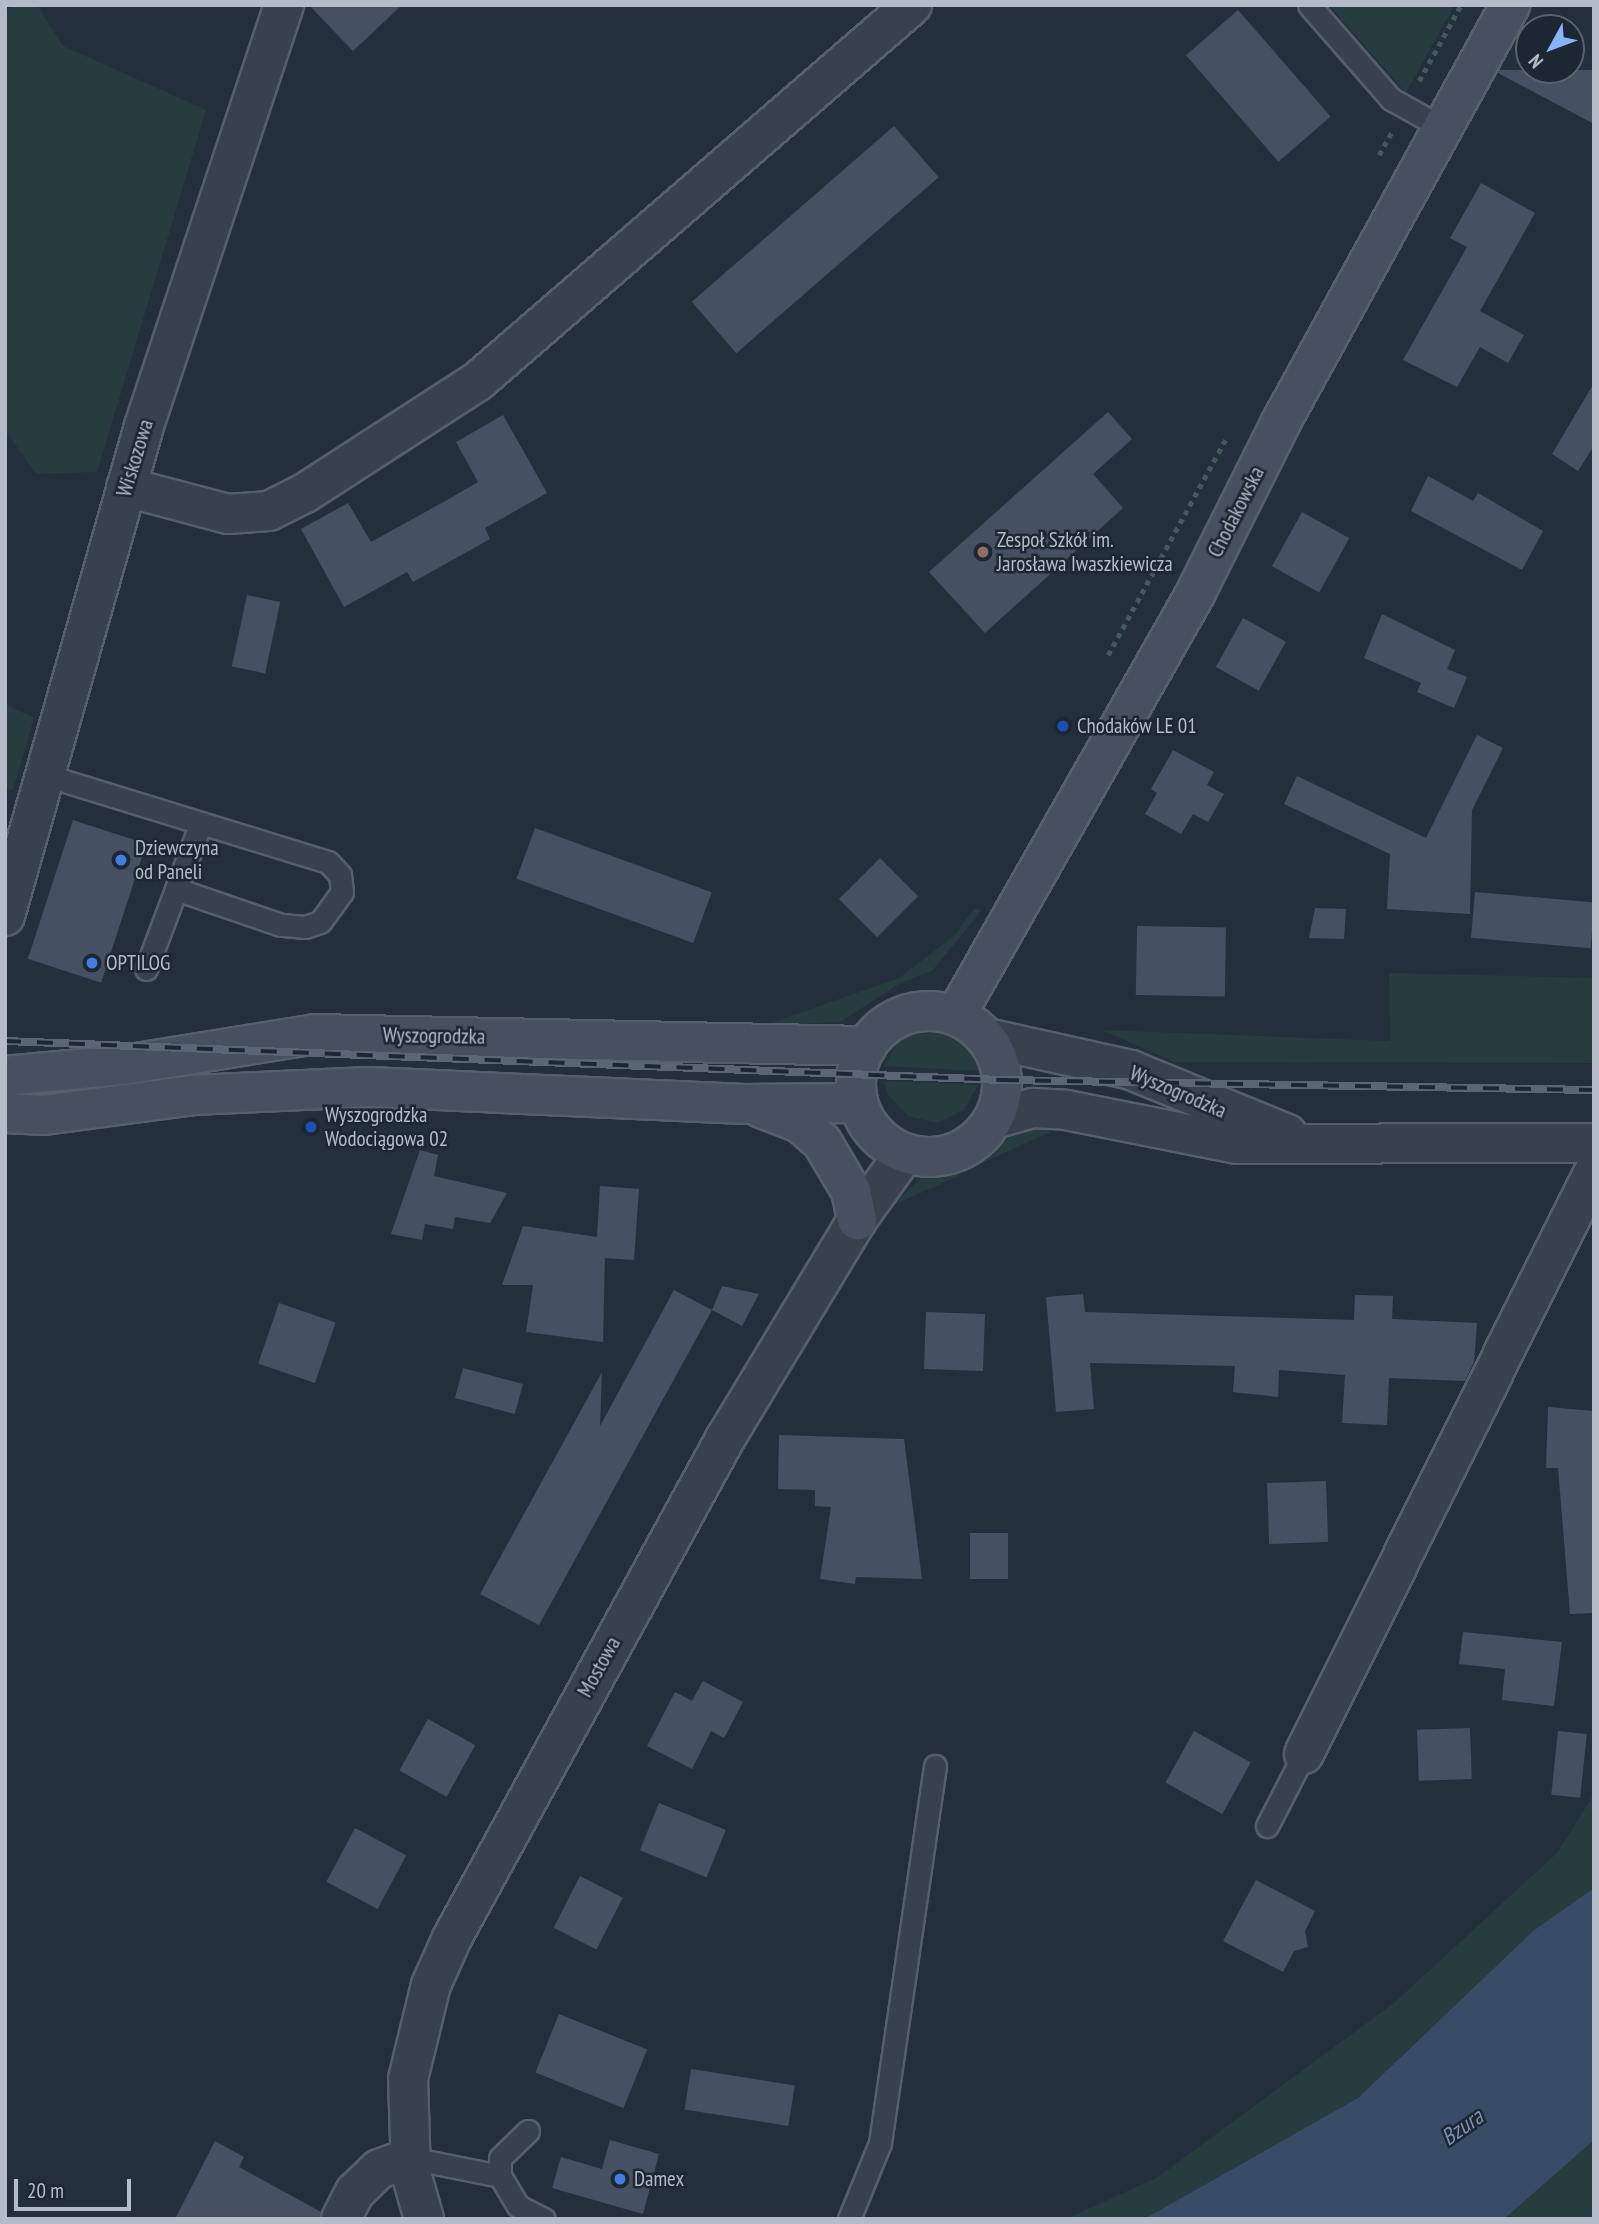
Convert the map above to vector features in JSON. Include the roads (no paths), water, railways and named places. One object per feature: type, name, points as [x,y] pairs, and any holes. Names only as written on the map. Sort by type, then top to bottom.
[{"type":"main road","name":"Chodakowska","points":[[956,1015],[1190,603],[1281,422],[1510,5]]},
{"type":"main road","points":[[916,1011],[956,1015],[987,1038],[1003,1080],[994,1119],[982,1136],[955,1152],[925,1157],[905,1153],[880,1139],[858,1102],[857,1073],[867,1046],[896,1018],[916,1011]]},
{"type":"main road","name":"Wyszogrodzka","points":[[5,1076],[124,1065],[315,1034],[867,1046]]},
{"type":"main road","points":[[5,1113],[44,1115],[193,1095],[369,1087],[746,1104],[858,1102]]},
{"type":"main road","points":[[746,1104],[800,1123],[822,1142],[851,1191],[857,1220]]},
{"type":"street","name":"Wiskozowa","points":[[5,916],[126,486],[284,5]]},
{"type":"street","points":[[126,486],[228,514],[269,511],[305,493],[478,381],[912,5]]},
{"type":"street","name":"Wyszogrodzka","points":[[987,1038],[1131,1070],[1254,1124],[1326,1146]]},
{"type":"street","name":"Wyszogrodzka","points":[[994,1119],[1033,1108],[1066,1110],[1238,1144],[1326,1146],[1594,1143]]},
{"type":"street","name":"Mostowa","points":[[424,2219],[410,2158],[408,2079],[417,2033],[452,1938],[725,1439],[857,1220],[905,1153]]},
{"type":"street","points":[[1304,1754],[1594,1171]]},
{"type":"street","points":[[341,2219],[355,2192],[379,2169],[410,2158]]},
{"type":"lane","points":[[1309,5],[1391,99],[1443,128]]},
{"type":"lane","points":[[45,775],[328,862],[340,875],[338,904],[320,922],[281,925],[176,889]]},
{"type":"lane","points":[[146,969],[201,823]]},
{"type":"lane","points":[[1267,1826],[1304,1754]]},
{"type":"lane","points":[[849,2219],[880,2143],[934,1766]]},
{"type":"lane","points":[[528,2131],[500,2158],[500,2176],[518,2206],[544,2219]]},
{"type":"lane","points":[[410,2158],[500,2176]]},
{"type":"water","name":"Bzura","points":[[1594,1888],[1594,2140],[1504,2219],[1144,2219],[1358,2098],[1533,1931]]},
{"type":"railway","points":[[5,1041],[1003,1080],[1594,1090]]},
{"type":"place","name":"Zespoł Szkół im. Jarosława Iwaszkiewicza","points":[[983,552]]},
{"type":"place","name":"Chodaków LE 01","points":[[1063,726]]},
{"type":"place","name":"Dziewczyna od Paneli","points":[[121,860]]},
{"type":"place","name":"OPTILOG","points":[[92,963]]},
{"type":"place","name":"Wyszogrodzka Wodociągowa 02","points":[[311,1127]]},
{"type":"place","name":"Damex","points":[[620,2179]]}]
